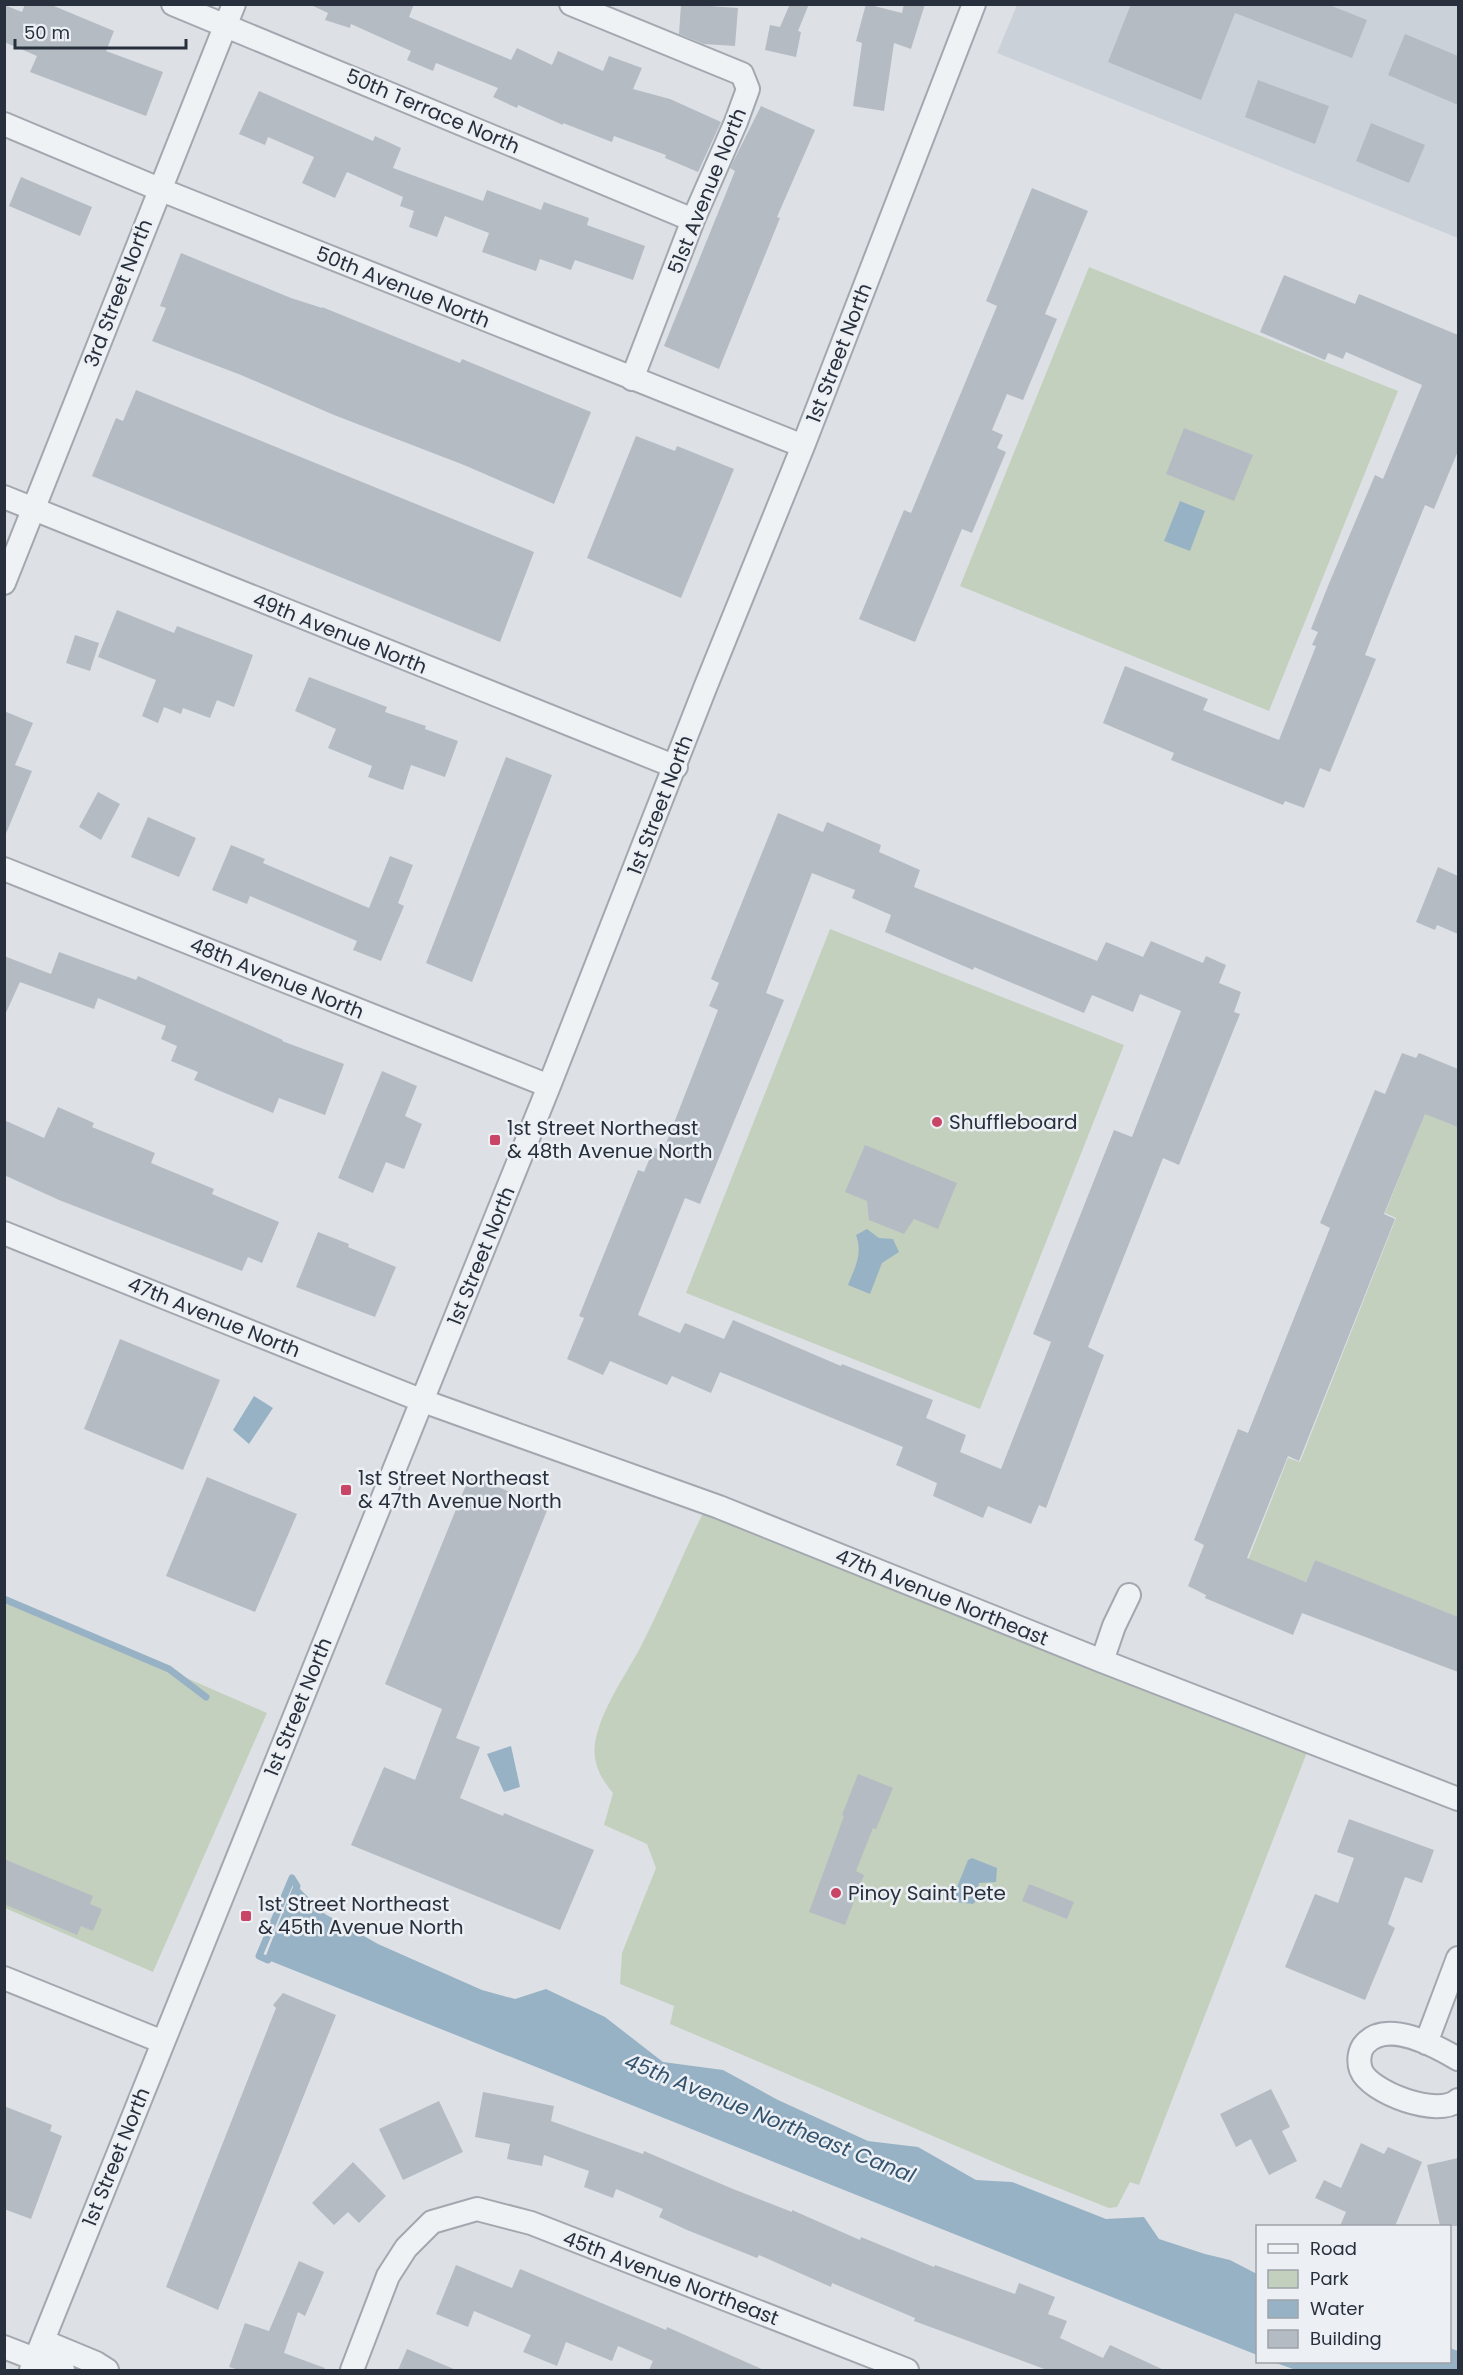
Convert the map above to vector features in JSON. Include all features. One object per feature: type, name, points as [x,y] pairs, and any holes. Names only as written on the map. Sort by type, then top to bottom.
[{"type":"street","name":"50th Terrace North","points":[[173,4],[230,15],[693,220]]},
{"type":"street","name":"51st Avenue North","points":[[571,4],[742,74],[748,89],[693,220],[632,379]]},
{"type":"street","name":"1st Street North","points":[[37,2357],[549,1086],[676,767],[705,688],[803,446],[974,4]]},
{"type":"street","name":"3rd Street North","points":[[4,583],[230,15]]},
{"type":"street","name":"50th Avenue North","points":[[4,124],[159,189],[803,446]]},
{"type":"street","name":"49th Avenue North","points":[[4,497],[676,767]]},
{"type":"street","name":"48th Avenue North","points":[[4,869],[549,1086]]},
{"type":"street","name":"47th Avenue North","points":[[4,1233],[423,1401]]},
{"type":"street","name":"47th Avenue Northeast","points":[[423,1401],[719,1507],[1102,1661],[1458,1799]]},
{"type":"street","points":[[1102,1661],[1114,1626],[1129,1595]]},
{"type":"street","points":[[1426,2043],[1458,1958]]},
{"type":"street","points":[[4,1978],[163,2042]]},
{"type":"street","points":[[1458,2059],[1426,2043],[1403,2035],[1386,2034],[1372,2037],[1363,2046],[1359,2058],[1361,2069],[1368,2082],[1423,2106],[1438,2108],[1453,2106],[1458,2100]]},
{"type":"street","name":"45th Avenue Northeast","points":[[352,2370],[388,2276],[406,2248],[432,2222],[477,2209],[531,2223],[907,2370]]},
{"type":"street","points":[[4,2347],[37,2357],[63,2370]]},
{"type":"street","points":[[37,2357],[96,2363],[107,2370]]},
{"type":"shaded area","points":[[1017,5],[1458,5],[1458,238],[997,53]]},
{"type":"green space","points":[[1089,267],[1398,391],[1269,711],[960,586]]},
{"type":"green space","points":[[830,929],[1124,1045],[980,1409],[686,1293]]},
{"type":"green space","points":[[1425,1113],[1458,1126],[1458,1619],[1315,1560],[1306,1582],[1248,1560],[1288,1458],[1300,1462],[1396,1218],[1385,1213]]},
{"type":"green space","points":[[708,1503],[1311,1742],[1139,2185],[1130,2182],[1117,2207],[1109,2208],[1015,2171],[670,2024],[674,2006],[620,1984],[622,1953],[656,1868],[647,1844],[604,1825],[613,1793],[598,1770],[595,1743],[602,1718],[649,1630]]},
{"type":"green space","points":[[5,1599],[267,1713],[153,1972],[5,1908]]},
{"type":"water","points":[[1180,501],[1205,511],[1190,551],[1164,541]]},
{"type":"water","points":[[867,1229],[879,1238],[893,1239],[899,1252],[882,1263],[870,1294],[848,1285],[859,1248],[856,1235]]},
{"type":"water","points":[[254,1396],[273,1408],[249,1444],[233,1430]]},
{"type":"water","points":[[511,1746],[520,1787],[504,1792],[487,1754]]},
{"type":"water","points":[[972,1858],[997,1868],[996,1882],[979,1883],[973,1904],[956,1902],[953,1897],[968,1860]]},
{"type":"water","name":"45th Avenue Northeast Canal","points":[[297,1886],[325,1914],[378,1944],[482,1990],[515,1999],[546,1989],[605,2017],[663,2062],[723,2070],[778,2100],[868,2141],[918,2147],[976,2180],[1012,2182],[1106,2219],[1144,2217],[1159,2239],[1230,2260],[1256,2273],[1256,2355],[268,1960]]},
{"type":"water","points":[[1451,2348],[1458,2351],[1458,2370],[1296,2370],[1276,2363],[1451,2363]]},
{"type":"building","points":[[25,4],[49,4],[114,31],[106,51],[163,72],[146,116],[30,72],[37,56],[4,42],[4,5],[22,12]]},
{"type":"building","points":[[309,4],[414,4],[409,17],[511,60],[517,48],[552,65],[558,51],[603,71],[609,56],[642,68],[633,89],[670,99],[721,122],[698,172],[665,158],[666,155],[614,136],[612,142],[563,123],[563,125],[518,105],[517,108],[493,97],[498,88],[436,63],[433,71],[407,60],[411,51],[351,24],[350,28],[325,20],[328,13]]},
{"type":"building","points":[[681,4],[738,8],[735,46],[704,44],[679,34]]},
{"type":"building","points":[[790,4],[809,4],[798,31],[801,32],[796,57],[765,50],[770,25],[780,27]]},
{"type":"building","points":[[866,4],[902,13],[904,4],[925,4],[911,49],[894,43],[884,111],[853,106],[862,43],[856,41]]},
{"type":"building","points":[[1131,4],[1327,4],[1367,20],[1352,58],[1235,13],[1201,100],[1108,62]]},
{"type":"building","points":[[1405,34],[1458,56],[1458,105],[1388,75]]},
{"type":"building","points":[[1258,80],[1329,106],[1315,144],[1245,117]]},
{"type":"building","points":[[259,91],[373,141],[375,136],[401,148],[393,168],[483,201],[487,190],[541,210],[544,202],[589,218],[587,225],[645,246],[633,280],[575,260],[571,270],[540,259],[536,271],[482,252],[489,233],[445,216],[437,237],[409,227],[414,211],[400,206],[403,197],[347,172],[335,198],[302,183],[314,157],[268,137],[265,145],[239,134]]},
{"type":"building","points":[[761,106],[815,130],[777,217],[780,218],[719,369],[664,346],[735,171],[730,168]]},
{"type":"building","points":[[1371,123],[1425,145],[1409,183],[1356,161]]},
{"type":"building","points":[[21,177],[92,207],[80,236],[9,206]]},
{"type":"building","points":[[1032,188],[1088,211],[1045,314],[1057,319],[1023,400],[1007,394],[992,430],[1003,435],[997,448],[1006,452],[972,533],[962,529],[915,642],[859,619],[904,510],[911,513],[997,306],[986,301]]},
{"type":"building","points":[[181,253],[460,363],[462,359],[591,412],[554,504],[464,465],[152,341],[166,308],[160,306]]},
{"type":"building","points":[[1284,275],[1355,304],[1359,294],[1458,335],[1458,451],[1434,509],[1425,505],[1391,589],[1365,655],[1376,659],[1330,772],[1320,768],[1304,808],[1285,801],[1283,805],[1171,760],[1174,753],[1103,723],[1125,666],[1208,699],[1203,710],[1279,740],[1316,646],[1312,645],[1318,632],[1311,629],[1328,586],[1375,475],[1383,479],[1422,385],[1346,352],[1343,359],[1328,353],[1325,360],[1260,332]]},
{"type":"building","points":[[136,390],[534,552],[500,642],[92,476],[116,418],[123,421]]},
{"type":"building","points":[[1184,428],[1253,455],[1234,501],[1166,474]]},
{"type":"building","points":[[636,436],[675,451],[677,446],[734,469],[681,598],[587,558]]},
{"type":"building","points":[[117,610],[174,633],[177,626],[253,655],[234,707],[217,700],[210,718],[183,708],[181,714],[164,707],[158,723],[142,716],[156,680],[98,657]]},
{"type":"building","points":[[75,635],[99,643],[90,671],[66,663]]},
{"type":"building","points":[[309,677],[387,707],[385,712],[426,726],[425,729],[458,741],[445,777],[411,765],[403,790],[368,777],[372,766],[328,748],[336,729],[295,711]]},
{"type":"building","points":[[4,711],[33,723],[15,765],[32,771],[5,836]]},
{"type":"building","points":[[506,757],[552,775],[472,982],[426,963]]},
{"type":"building","points":[[98,792],[120,804],[101,840],[79,827]]},
{"type":"building","points":[[778,813],[823,832],[827,822],[881,845],[879,852],[920,870],[914,887],[1097,961],[1106,942],[1143,957],[1151,941],[1203,963],[1206,956],[1226,965],[1219,983],[1241,992],[1234,1012],[1240,1014],[1179,1165],[1163,1158],[1088,1347],[1104,1355],[1046,1508],[1039,1505],[1031,1524],[988,1506],[983,1518],[933,1496],[937,1483],[896,1465],[903,1447],[720,1372],[711,1393],[672,1376],[667,1385],[610,1361],[603,1375],[567,1359],[584,1318],[579,1316],[638,1170],[644,1172],[654,1148],[663,1151],[718,1010],[709,1006],[719,983],[711,979]],"holes":[[[812,873],[855,890],[852,898],[891,915],[885,932],[973,970],[974,967],[1084,1013],[1092,995],[1133,1012],[1140,994],[1181,1011],[1132,1137],[1114,1130],[1033,1334],[1051,1342],[1001,1469],[960,1452],[966,1435],[926,1418],[933,1400],[842,1364],[841,1366],[733,1320],[724,1339],[685,1323],[680,1333],[638,1315],[685,1198],[700,1204],[784,1000],[766,993]]]},
{"type":"building","points":[[148,817],[196,838],[179,877],[131,857]]},
{"type":"building","points":[[231,845],[265,859],[263,863],[369,908],[390,856],[413,865],[398,903],[404,906],[381,961],[353,950],[357,941],[250,896],[247,904],[212,890]]},
{"type":"building","points":[[1438,867],[1458,876],[1458,934],[1437,925],[1435,930],[1416,922]]},
{"type":"building","points":[[59,952],[136,980],[138,976],[282,1041],[344,1064],[325,1115],[279,1098],[273,1113],[194,1080],[198,1072],[171,1061],[177,1046],[161,1039],[166,1026],[98,998],[94,1009],[20,982],[4,1017],[4,956],[51,974]]},
{"type":"building","points":[[1402,1053],[1416,1058],[1419,1053],[1458,1069],[1458,1127],[1425,1114],[1384,1214],[1395,1219],[1299,1461],[1288,1456],[1247,1558],[1306,1582],[1315,1560],[1458,1617],[1458,1672],[1302,1613],[1293,1635],[1205,1598],[1206,1595],[1188,1586],[1204,1545],[1194,1540],[1238,1429],[1248,1433],[1330,1228],[1320,1223],[1375,1090],[1385,1094]]},
{"type":"building","points":[[382,1071],[417,1086],[405,1116],[422,1124],[404,1169],[386,1162],[373,1193],[338,1178]]},
{"type":"building","points":[[58,1107],[94,1123],[92,1127],[155,1153],[151,1163],[214,1189],[212,1194],[279,1222],[262,1263],[248,1257],[242,1271],[59,1200],[4,1175],[4,1120],[44,1138]]},
{"type":"building","points":[[865,1145],[957,1183],[938,1229],[914,1219],[904,1234],[869,1220],[867,1201],[845,1192]]},
{"type":"building","points":[[318,1232],[396,1267],[375,1317],[296,1287]]},
{"type":"building","points":[[120,1339],[220,1380],[183,1470],[84,1429]]},
{"type":"building","points":[[470,1475],[548,1508],[456,1738],[480,1747],[460,1798],[503,1816],[504,1813],[594,1850],[560,1930],[351,1845],[384,1767],[415,1780],[442,1709],[385,1684]]},
{"type":"building","points":[[207,1477],[297,1514],[255,1612],[166,1576]]},
{"type":"building","name":"Pinoy Saint Pete","points":[[858,1774],[893,1788],[876,1829],[873,1828],[856,1871],[864,1875],[845,1925],[809,1912]]},
{"type":"building","points":[[1349,1819],[1434,1850],[1422,1883],[1405,1877],[1388,1924],[1395,1928],[1365,2000],[1285,1967],[1315,1894],[1338,1903],[1354,1858],[1337,1852]]},
{"type":"building","points":[[4,1859],[93,1896],[90,1904],[102,1909],[93,1931],[81,1926],[77,1935],[4,1904]]},
{"type":"building","points":[[1029,1884],[1074,1902],[1067,1919],[1022,1901]]},
{"type":"building","points":[[283,1993],[336,2015],[218,2310],[166,2287],[276,2008],[273,2005]]},
{"type":"building","points":[[1271,2089],[1290,2127],[1282,2131],[1297,2161],[1269,2175],[1251,2139],[1236,2147],[1220,2114]]},
{"type":"building","points":[[483,2092],[554,2106],[551,2121],[643,2154],[644,2151],[733,2189],[792,2212],[792,2210],[860,2240],[861,2237],[934,2267],[935,2265],[1015,2294],[1019,2283],[1055,2297],[1048,2314],[1067,2321],[1060,2338],[1103,2358],[1110,2345],[1164,2370],[1047,2370],[914,2321],[915,2318],[832,2283],[831,2287],[759,2255],[757,2258],[687,2230],[659,2217],[663,2209],[616,2189],[613,2198],[584,2187],[589,2171],[544,2155],[542,2166],[507,2159],[510,2144],[475,2137]]},
{"type":"building","points":[[439,2101],[463,2152],[403,2180],[379,2129]]},
{"type":"building","points":[[4,2106],[52,2125],[50,2131],[62,2136],[31,2219],[4,2209]]},
{"type":"building","points":[[1361,2143],[1384,2154],[1388,2147],[1422,2162],[1395,2225],[1340,2225],[1346,2212],[1315,2198],[1324,2180],[1341,2188]]},
{"type":"building","points":[[1458,2158],[1458,2226],[1440,2225],[1427,2165]]},
{"type":"building","points":[[353,2162],[386,2196],[359,2223],[348,2212],[334,2225],[312,2203]]},
{"type":"building","points":[[299,2261],[324,2272],[305,2316],[298,2312],[284,2353],[325,2368],[324,2370],[239,2370],[229,2367],[245,2323],[269,2331]]},
{"type":"building","points":[[456,2265],[512,2288],[520,2269],[666,2330],[667,2327],[764,2370],[649,2370],[653,2361],[618,2346],[612,2361],[566,2342],[557,2366],[523,2352],[531,2335],[474,2311],[468,2327],[436,2314]]},
{"type":"building","points":[[407,2349],[456,2370],[398,2370]]},
{"type":"waterway","points":[[4,1599],[169,1669],[206,1697]]},
{"type":"waterway","points":[[292,1878],[297,1886],[268,1960],[259,1956],[292,1878]]},
{"type":"place","name":"Shuffleboard","points":[[937,1122]]},
{"type":"place","name":"1st Street Northeast & 48th Avenue North","points":[[495,1140]]},
{"type":"place","name":"1st Street Northeast & 47th Avenue North","points":[[346,1490]]},
{"type":"place","name":"Pinoy Saint Pete","points":[[836,1893]]},
{"type":"place","name":"1st Street Northeast & 45th Avenue North","points":[[246,1916]]}]
